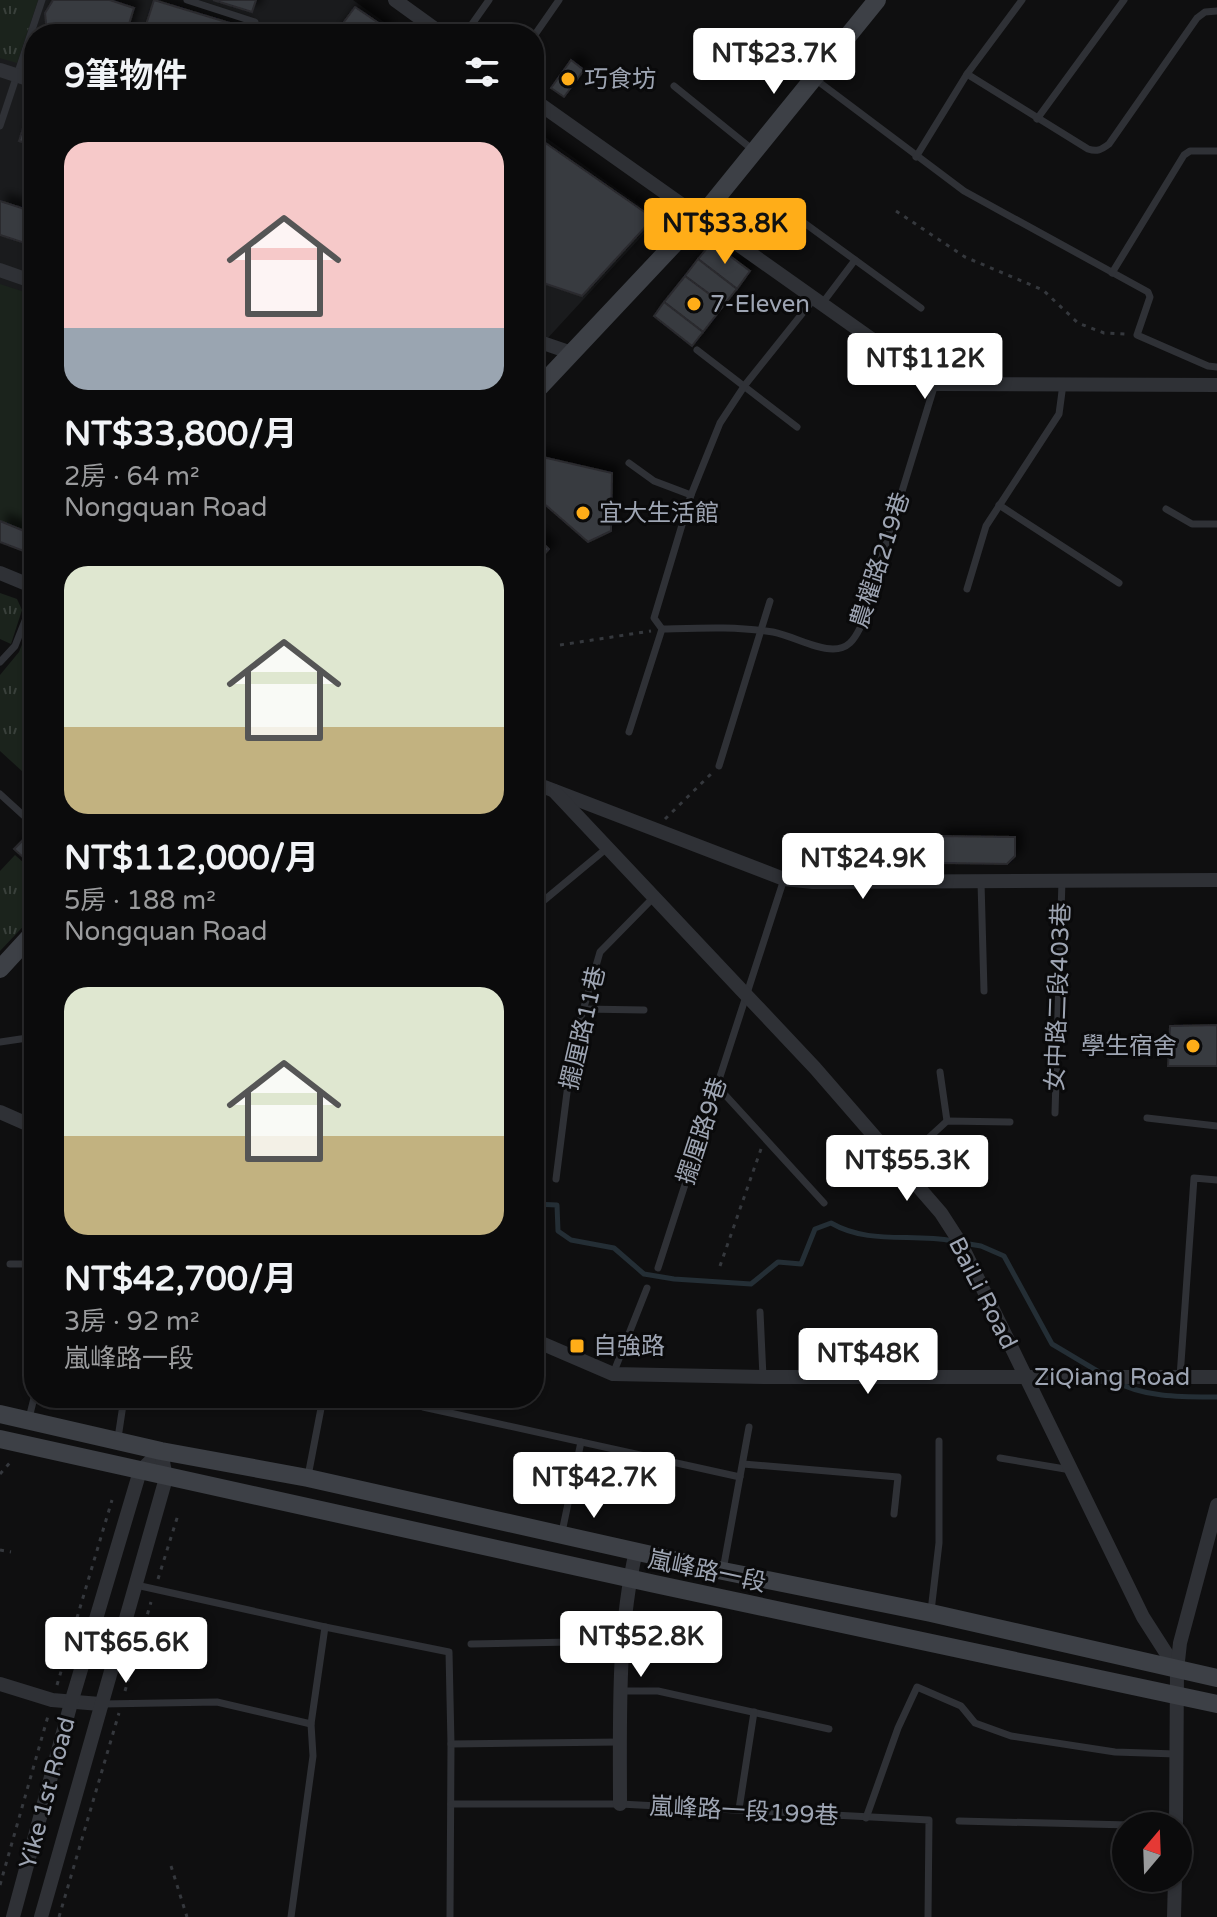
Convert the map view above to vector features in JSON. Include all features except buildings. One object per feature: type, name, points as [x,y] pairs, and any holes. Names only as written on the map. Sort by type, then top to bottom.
[{"type":"main road","points":[[544,382],[755,152],[877,0]]},
{"type":"main road","points":[[0,969],[24,943]]},
{"type":"main road","name":"嵐峰路一段","points":[[0,1414],[161,1451],[308,1478],[723,1571],[931,1613],[1217,1678]]},
{"type":"main road","name":"嵐峰路一段","points":[[0,1439],[629,1579],[1217,1704]]},
{"type":"street","points":[[395,0],[428,24]]},
{"type":"street","points":[[0,70],[24,77]]},
{"type":"street","points":[[544,107],[935,384],[1217,385]]},
{"type":"street","points":[[0,270],[24,278]]},
{"type":"street","points":[[544,343],[572,353]]},
{"type":"street","points":[[0,573],[24,583]]},
{"type":"street","points":[[544,786],[784,879],[813,882],[1217,880]]},
{"type":"street","name":"BaiLi Road","points":[[544,787],[747,994],[941,1213],[961,1244],[1143,1617],[1177,1670]]},
{"type":"street","points":[[0,1112],[24,1123]]},
{"type":"street","name":"ZiQiang Road","points":[[544,1344],[613,1374],[1217,1377]]},
{"type":"street","name":"Yike 1st Road","points":[[13,1917],[71,1703],[140,1471],[161,1451]]},
{"type":"street","name":"Yike 1st Road","points":[[41,1917],[166,1478],[161,1451]]},
{"type":"street","points":[[1175,1812],[1177,1670],[1183,1630],[1217,1505]]},
{"type":"street","name":"嵐峰路一段199巷","points":[[620,1804],[623,1641],[629,1579],[636,1551]]},
{"type":"street","points":[[0,1684],[52,1700],[100,1704]]},
{"type":"street","points":[[1174,1917],[1175,1892]]},
{"type":"lane","points":[[34,24],[42,0]]},
{"type":"lane","points":[[187,0],[254,24]]},
{"type":"lane","points":[[472,24],[489,0]]},
{"type":"lane","points":[[542,24],[559,0]]},
{"type":"lane","points":[[916,157],[967,74],[1022,0]]},
{"type":"lane","points":[[1037,119],[1124,0]]},
{"type":"lane","points":[[967,74],[1037,119],[1095,151],[1109,144],[1197,18],[1205,12],[1217,11]]},
{"type":"lane","points":[[0,126],[24,54]]},
{"type":"lane","points":[[815,79],[964,191],[1148,292],[1150,297],[1137,335],[1208,366],[1217,367]]},
{"type":"lane","points":[[674,86],[755,152]]},
{"type":"lane","points":[[1112,273],[1184,155],[1190,151],[1217,151]]},
{"type":"lane","points":[[803,222],[921,308]]},
{"type":"lane","points":[[662,629],[654,618],[691,495],[720,423],[745,385],[855,260]]},
{"type":"lane","points":[[697,350],[797,427]]},
{"type":"lane","name":"農權路219巷","points":[[760,630],[784,634],[830,649],[845,647],[854,640],[935,384]]},
{"type":"lane","points":[[967,589],[986,526],[1059,414],[1063,384]]},
{"type":"lane","points":[[629,463],[654,481],[691,495]]},
{"type":"lane","points":[[999,505],[1119,583]]},
{"type":"lane","points":[[1166,509],[1192,524],[1217,524]]},
{"type":"lane","points":[[719,766],[770,601]]},
{"type":"lane","points":[[0,662],[15,646],[24,623]]},
{"type":"lane","points":[[662,629],[732,627],[760,630]]},
{"type":"lane","points":[[629,732],[662,629]]},
{"type":"lane","points":[[0,794],[24,816]]},
{"type":"lane","points":[[544,900],[607,848]]},
{"type":"lane","name":"擺厘路9巷","points":[[658,1268],[784,879]]},
{"type":"lane","name":"女中路二段403巷","points":[[1055,1113],[1062,880]]},
{"type":"lane","points":[[981,882],[984,991]]},
{"type":"lane","name":"擺厘路11巷","points":[[556,1179],[573,1045],[600,952],[653,898]]},
{"type":"lane","points":[[584,1009],[644,1010]]},
{"type":"lane","points":[[0,1042],[24,1038]]},
{"type":"lane","points":[[940,1072],[947,1121]]},
{"type":"lane","points":[[717,1086],[824,1203]]},
{"type":"lane","points":[[1147,1118],[1217,1126]]},
{"type":"lane","points":[[899,1165],[947,1121],[1010,1122]]},
{"type":"lane","points":[[1180,1377],[1194,1178],[1217,1180]]},
{"type":"lane","points":[[10,1264],[24,1264]]},
{"type":"lane","points":[[613,1374],[647,1288]]},
{"type":"lane","points":[[760,1312],[763,1377]]},
{"type":"lane","points":[[28,1421],[31,1408]]},
{"type":"lane","points":[[118,1440],[123,1408]]},
{"type":"lane","points":[[308,1478],[321,1408]]},
{"type":"lane","points":[[428,1408],[740,1477]]},
{"type":"lane","points":[[723,1571],[749,1427]]},
{"type":"lane","points":[[931,1613],[939,1543],[939,1441]]},
{"type":"lane","points":[[561,1534],[581,1442]]},
{"type":"lane","points":[[1000,1458],[1071,1470]]},
{"type":"lane","points":[[743,1464],[898,1477],[894,1514]]},
{"type":"lane","points":[[136,1585],[449,1652],[450,1917]]},
{"type":"lane","points":[[291,1917],[313,1756],[311,1724],[325,1627]]},
{"type":"lane","points":[[471,1644],[623,1641]]},
{"type":"lane","points":[[866,1818],[898,1728],[917,1687],[961,1706],[975,1723],[1011,1736],[1115,1752],[1178,1754]]},
{"type":"lane","points":[[621,1691],[658,1691],[829,1729]]},
{"type":"lane","points":[[100,1704],[217,1702],[311,1724]]},
{"type":"lane","points":[[739,1809],[754,1712]]},
{"type":"lane","points":[[451,1744],[620,1742]]},
{"type":"lane","points":[[451,1804],[620,1804]]},
{"type":"lane","name":"嵐峰路一段199巷","points":[[620,1804],[929,1820],[928,1917]]},
{"type":"lane","points":[[959,1821],[1112,1825]]},
{"type":"path","points":[[896,211],[965,257],[1043,290],[1078,323],[1104,333],[1137,335]]},
{"type":"path","points":[[560,645],[662,629]]},
{"type":"path","points":[[656,830],[672,810],[719,766]]},
{"type":"path","points":[[720,1266],[766,1137]]},
{"type":"path","points":[[0,1550],[11,1552]]},
{"type":"path","points":[[171,1866],[187,1917]]},
{"type":"shaded area","points":[[0,0],[353,0],[387,24],[24,24],[24,551],[0,542]]},
{"type":"shaded area","points":[[544,136],[649,212],[651,226],[544,342]]},
{"type":"green space","points":[[0,0],[38,0],[30,24],[24,24],[24,42],[17,63],[0,58]]},
{"type":"green space","points":[[0,284],[24,292],[24,551],[0,542]]},
{"type":"green space","points":[[0,593],[17,599],[22,610],[11,644],[0,639]]},
{"type":"green space","points":[[24,640],[24,773],[0,751],[0,675],[19,652]]},
{"type":"green space","points":[[15,855],[24,863],[24,926],[0,951],[0,871]]},
{"type":"waterway","points":[[544,1204],[557,1205],[558,1231],[571,1240],[614,1248],[644,1274],[674,1279],[751,1284],[778,1262],[801,1264],[815,1229],[831,1223],[860,1234],[953,1241]]},
{"type":"waterway","points":[[963,1243],[981,1246],[1004,1256],[1052,1344],[1099,1372]]},
{"type":"waterway","points":[[1115,1381],[1151,1394],[1217,1397]]},
{"type":"place","name":"巧食坊","points":[[568,79]]},
{"type":"place","name":"7-Eleven","points":[[694,304]]},
{"type":"place","name":"宜大生活館","points":[[583,513]]},
{"type":"place","name":"學生宿舍","points":[[1193,1046]]},
{"type":"place","name":"自強路","points":[[577,1346]]}]
